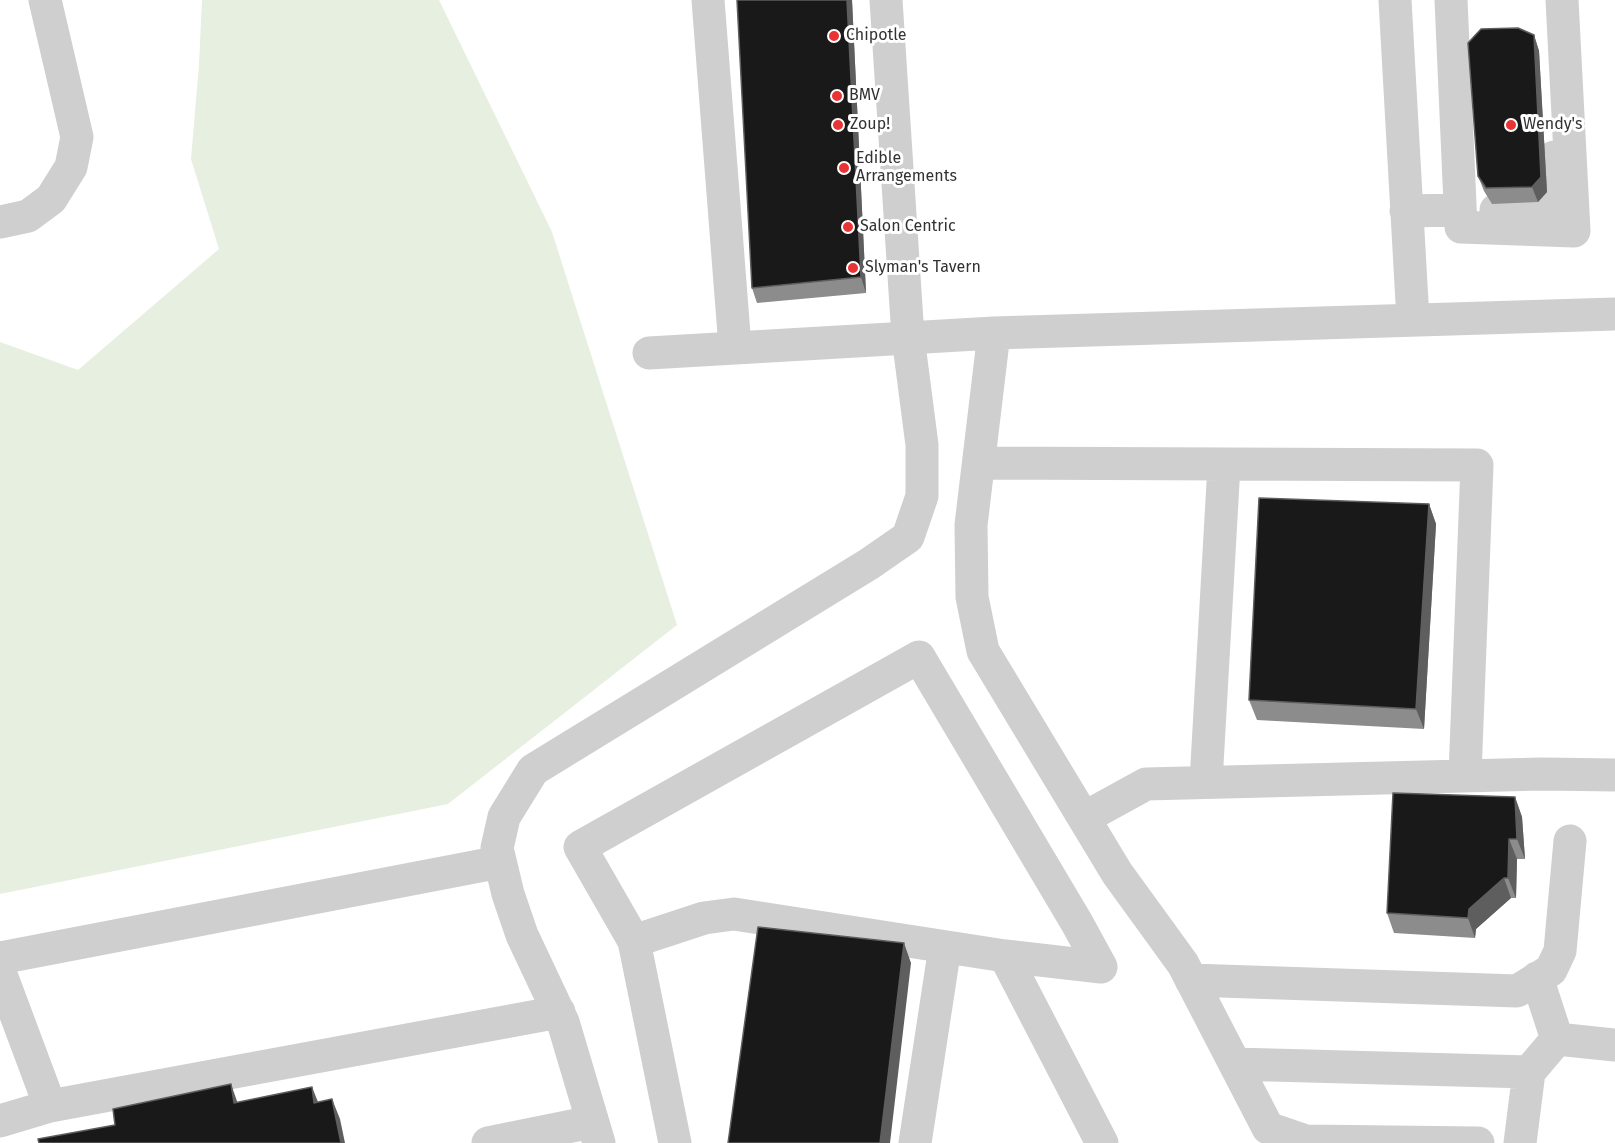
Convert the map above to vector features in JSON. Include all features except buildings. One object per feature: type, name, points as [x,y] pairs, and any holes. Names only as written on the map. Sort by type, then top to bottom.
[{"type":"street","points":[[0,222],[28,216],[51,199],[71,167],[77,137],[45,0]]},
{"type":"street","points":[[708,0],[735,347]]},
{"type":"street","points":[[488,1143],[595,1132],[563,1022],[522,935],[508,894],[497,848],[504,817],[533,770],[868,564],[908,537],[922,495],[922,445],[908,337],[886,0]]},
{"type":"street","points":[[1395,0],[1413,320]]},
{"type":"street","points":[[1450,0],[1464,211]]},
{"type":"street","points":[[1463,0],[1473,169],[1464,211]]},
{"type":"street","points":[[1406,211],[1488,211],[1541,208],[1555,194],[1547,0]]},
{"type":"street","points":[[1464,211],[1574,231],[1562,0]]},
{"type":"street","points":[[649,353],[994,333],[1615,314]]},
{"type":"street","points":[[994,333],[972,525],[972,597],[983,651],[1117,873],[1183,964],[1268,1128],[1306,1140],[1478,1143]]},
{"type":"street","points":[[979,463],[1477,465],[1464,775]]},
{"type":"street","points":[[1206,782],[1224,465]]},
{"type":"street","points":[[634,941],[704,918],[734,914],[1005,956],[1101,967],[1071,912],[919,657],[580,847],[634,941],[675,1143]]},
{"type":"street","points":[[1084,818],[1146,784],[1464,775],[1615,775]]},
{"type":"street","points":[[1191,980],[1517,991],[1551,970],[1560,951],[1570,841]]},
{"type":"street","points":[[0,958],[500,862]]},
{"type":"street","points":[[915,1143],[945,947]]},
{"type":"street","points":[[1005,956],[1102,1143]]},
{"type":"street","points":[[0,972],[50,1106]]},
{"type":"street","points":[[1537,978],[1557,1039]]},
{"type":"street","points":[[0,1121],[50,1106],[559,1012]]},
{"type":"street","points":[[1557,1039],[1615,1045]]},
{"type":"street","points":[[1520,1143],[1529,1072],[1557,1039]]},
{"type":"street","points":[[1235,1064],[1529,1072]]},
{"type":"green space","points":[[202,0],[439,0],[552,232],[677,625],[448,804],[0,894],[0,342],[78,370],[219,249],[191,159]]},
{"type":"place","name":"Chipotle","points":[[834,36]]},
{"type":"place","name":"BMV","points":[[837,96]]},
{"type":"place","name":"Zoup!","points":[[838,125]]},
{"type":"place","name":"Wendy's","points":[[1511,125]]},
{"type":"place","name":"Edible Arrangements","points":[[844,168]]},
{"type":"place","name":"Salon Centric","points":[[848,227]]},
{"type":"place","name":"Slyman's Tavern","points":[[853,268]]}]
